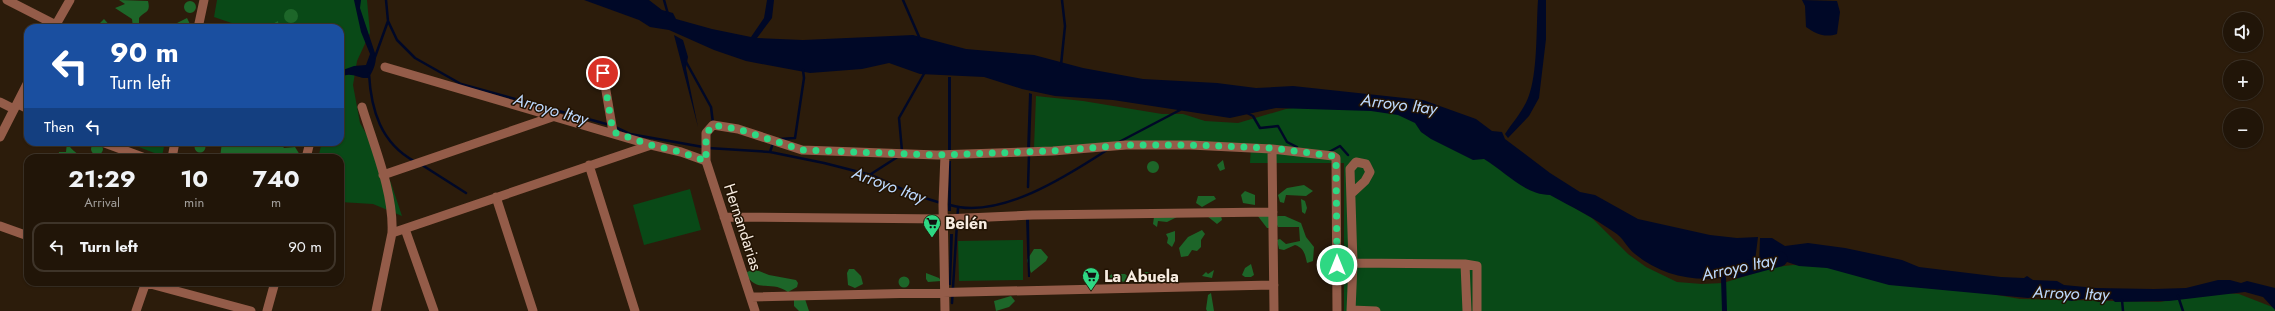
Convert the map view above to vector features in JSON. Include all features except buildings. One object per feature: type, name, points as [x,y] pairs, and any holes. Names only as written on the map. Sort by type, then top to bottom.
[{"type":"street","points":[[8,0],[50,24]]},
{"type":"street","points":[[57,24],[70,0]]},
{"type":"street","points":[[199,24],[204,0]]},
{"type":"street","points":[[385,67],[613,132],[706,161]]},
{"type":"street","points":[[603,73],[613,132]]},
{"type":"street","points":[[0,137],[24,90]]},
{"type":"street","points":[[0,102],[24,108]]},
{"type":"street","points":[[362,107],[383,175],[391,207],[392,233],[376,311]]},
{"type":"street","points":[[383,175],[556,116]]},
{"type":"street","name":"Hernandarias","points":[[755,311],[706,161],[706,134],[713,125],[738,129],[802,150],[945,155]]},
{"type":"street","points":[[392,233],[651,145]]},
{"type":"street","points":[[945,311],[945,155],[1053,151],[1126,145],[1190,145],[1272,148],[1336,158],[1337,311]]},
{"type":"street","points":[[113,146],[134,154]]},
{"type":"street","points":[[1272,148],[1274,311]]},
{"type":"street","points":[[589,165],[635,311]]},
{"type":"street","points":[[1352,194],[1352,311],[1376,311]]},
{"type":"street","points":[[496,197],[533,311]]},
{"type":"street","points":[[724,218],[944,219],[1032,215],[1273,212]]},
{"type":"street","points":[[0,226],[24,235]]},
{"type":"street","points":[[406,229],[434,311]]},
{"type":"street","points":[[1353,263],[1465,264],[1477,266],[1477,311]]},
{"type":"street","points":[[1465,264],[1467,311]]},
{"type":"street","points":[[751,297],[1274,285]]},
{"type":"street","points":[[136,311],[144,286]]},
{"type":"street","points":[[160,286],[251,311]]},
{"type":"street","points":[[267,311],[274,286]]},
{"type":"green space","points":[[119,0],[148,1],[149,8],[139,18],[139,24],[133,24],[132,19],[115,8],[125,4]]},
{"type":"green space","points":[[217,0],[367,0],[370,33],[357,61],[353,85],[360,123],[378,154],[391,183],[402,216],[373,204],[344,202],[344,154],[319,154],[321,146],[344,146],[344,24],[234,24],[214,17]]},
{"type":"green space","points":[[188,1],[192,1],[196,7],[192,13],[188,13],[184,9],[184,5]]},
{"type":"green space","points":[[288,9],[294,9],[298,13],[298,19],[294,23],[288,23],[284,19],[284,13]]},
{"type":"green space","points":[[187,18],[190,24],[177,24]]},
{"type":"green space","points":[[104,19],[108,24],[99,24]]},
{"type":"green space","points":[[1036,96],[1083,101],[1162,114],[1183,114],[1205,121],[1238,123],[1286,109],[1306,106],[1405,109],[1592,218],[1628,254],[1646,267],[1677,282],[1702,284],[1723,283],[1775,267],[1793,265],[1840,267],[2020,299],[2160,302],[2211,292],[2239,294],[2275,308],[2275,311],[1344,311],[1344,163],[1250,163],[1251,145],[1034,148]]},
{"type":"green space","points":[[67,146],[70,146],[78,154],[59,154],[59,152],[66,152]]},
{"type":"green space","points":[[92,146],[103,147],[103,151],[100,154],[94,154],[91,151]]},
{"type":"green space","points":[[136,146],[164,146],[162,154],[157,154]]},
{"type":"green space","points":[[194,146],[206,146],[204,151],[200,153],[196,151],[194,147]]},
{"type":"green space","points":[[222,146],[283,146],[284,148],[295,147],[299,154],[220,154]]},
{"type":"green space","points":[[1223,160],[1225,169],[1220,171],[1217,165]]},
{"type":"green space","points":[[1155,161],[1158,162],[1158,172],[1151,173],[1148,172],[1147,165],[1148,162]]},
{"type":"green space","points":[[1304,185],[1313,191],[1306,196],[1286,195],[1284,203],[1280,202],[1278,195],[1287,188]]},
{"type":"green space","points":[[690,189],[701,230],[644,245],[633,205]]},
{"type":"green space","points":[[1245,191],[1255,195],[1255,205],[1243,203],[1241,195]]},
{"type":"green space","points":[[1198,196],[1214,196],[1216,199],[1202,207],[1196,203]]},
{"type":"green space","points":[[1301,199],[1305,201],[1307,208],[1305,214],[1302,212]]},
{"type":"green space","points":[[1270,212],[1269,228],[1267,228],[1257,215]]},
{"type":"green space","points":[[1207,216],[1221,216],[1222,220],[1217,224]]},
{"type":"green space","points":[[1278,216],[1285,216],[1301,223],[1306,237],[1314,247],[1313,261],[1307,263],[1305,254],[1298,246],[1295,245],[1284,250],[1279,249],[1277,240],[1280,239],[1286,244],[1300,241],[1299,227],[1278,227],[1274,218]]},
{"type":"green space","points":[[1154,217],[1177,217],[1167,222],[1158,221],[1157,227],[1153,224]]},
{"type":"green space","points":[[1202,230],[1205,234],[1201,240],[1201,247],[1197,251],[1192,250],[1188,256],[1181,257],[1179,248],[1188,237]]},
{"type":"green space","points":[[1175,231],[1175,241],[1172,247],[1167,243],[1168,238],[1166,234]]},
{"type":"green space","points":[[1023,240],[1023,280],[959,281],[958,241]]},
{"type":"green space","points":[[1034,249],[1041,249],[1048,257],[1046,261],[1031,273],[1027,260]]},
{"type":"green space","points":[[1251,264],[1254,275],[1251,277],[1245,277],[1242,275],[1245,268]]},
{"type":"green space","points":[[754,269],[769,275],[796,280],[798,283],[797,287],[788,292],[782,288],[755,283],[750,280],[745,273]]},
{"type":"green space","points":[[849,269],[854,269],[861,276],[863,284],[855,288],[848,285],[847,273]]},
{"type":"green space","points":[[1214,270],[1212,278],[1202,276],[1206,272],[1208,274]]},
{"type":"green space","points":[[1145,272],[1149,272],[1151,273],[1151,281],[1145,282],[1142,279],[1142,275]]},
{"type":"green space","points":[[926,273],[939,278],[941,281],[928,282],[926,279]]},
{"type":"green space","points":[[1112,274],[1125,274],[1131,279],[1128,282],[1113,281],[1109,276]]},
{"type":"green space","points":[[902,277],[906,277],[908,278],[908,286],[902,287],[899,284],[899,280]]},
{"type":"green space","points":[[1211,293],[1214,311],[1207,311],[1208,295]]},
{"type":"green space","points":[[804,296],[809,311],[799,311],[794,306],[794,299]]},
{"type":"green space","points":[[1011,296],[1015,301],[1009,307],[996,311],[994,301]]},
{"type":"water","points":[[354,0],[361,0],[360,8],[376,56],[373,71],[368,78],[351,75],[344,76],[344,70],[354,66],[366,65],[370,54],[361,32]]},
{"type":"water","points":[[584,0],[649,0],[662,10],[673,13],[676,19],[712,29],[751,37],[764,18],[767,0],[774,0],[772,18],[757,38],[803,40],[913,35],[966,49],[1034,55],[1083,68],[1143,79],[1217,83],[1256,88],[1293,86],[1423,100],[1476,119],[1492,131],[1502,132],[1505,139],[1550,173],[1580,192],[1595,195],[1638,219],[1710,235],[1737,238],[1758,237],[1754,269],[1726,277],[1727,311],[1722,311],[1721,278],[1709,279],[1687,277],[1665,272],[1655,267],[1632,252],[1617,234],[1591,217],[1550,195],[1540,194],[1523,187],[1484,159],[1473,160],[1431,139],[1421,132],[1415,123],[1398,115],[1371,111],[1276,108],[1230,118],[1113,100],[1055,96],[1022,89],[984,77],[920,74],[889,63],[862,69],[810,73],[746,61],[714,50],[669,30],[650,27],[639,20]]},
{"type":"water","points":[[1538,0],[1546,0],[1546,39],[1539,98],[1529,116],[1508,138],[1505,134],[1518,116],[1528,98],[1534,76]]},
{"type":"water","points":[[1802,0],[1837,1],[1840,12],[1837,34],[1828,36],[1821,35],[1806,27],[1805,6]]},
{"type":"water","points":[[674,35],[683,40],[688,57],[686,68],[698,127]]},
{"type":"water","points":[[948,77],[951,77],[951,151],[948,150]]},
{"type":"water","points":[[1029,93],[1032,94],[1030,150],[1027,150]]},
{"type":"water","points":[[949,161],[951,161],[951,211],[948,211]]},
{"type":"water","points":[[1026,219],[1029,219],[1030,277],[1028,277]]},
{"type":"water","points":[[950,234],[953,234],[951,285],[949,285]]},
{"type":"water","points":[[1760,238],[1772,238],[1785,246],[1808,243],[1845,248],[1902,260],[1919,267],[2001,277],[2024,278],[2027,276],[2033,280],[2057,281],[2064,285],[2096,288],[2186,288],[2218,280],[2230,280],[2241,283],[2247,281],[2275,288],[2275,310],[2263,297],[2245,292],[2169,301],[2115,302],[2112,299],[2099,302],[2088,298],[2072,301],[2041,296],[2028,298],[1889,285],[1827,268],[1799,266],[1787,262],[1759,266]]},
{"type":"waterway","name":"Arroyo Itay","points":[[386,0],[388,21],[397,40],[415,58],[461,84],[610,125]]},
{"type":"waterway","points":[[664,0],[668,14]]},
{"type":"waterway","points":[[903,0],[920,39]]},
{"type":"waterway","points":[[1061,65],[1065,26],[1062,0]]},
{"type":"waterway","points":[[375,57],[388,21]]},
{"type":"waterway","points":[[685,60],[711,107],[713,123]]},
{"type":"waterway","points":[[780,139],[795,138],[804,78],[803,70]]},
{"type":"waterway","points":[[902,151],[899,118],[925,72]]},
{"type":"waterway","points":[[369,74],[372,100],[375,113],[380,124],[393,145],[414,161]]},
{"type":"waterway","name":"Arroyo Itay","points":[[1119,142],[1180,110]]},
{"type":"waterway","points":[[1247,113],[1253,116],[1260,128],[1278,126],[1287,142],[1297,147]]},
{"type":"waterway","name":"Arroyo Itay","points":[[615,127],[630,134],[703,147]]},
{"type":"waterway","points":[[770,152],[773,143]]},
{"type":"waterway","points":[[1329,152],[1340,146],[1348,155]]},
{"type":"waterway","name":"Arroyo Itay","points":[[708,148],[770,152],[824,163],[871,175],[915,195],[941,203]]},
{"type":"waterway","name":"Arroyo Itay","points":[[950,205],[969,208],[990,206],[1011,201],[1053,183],[1107,150]]},
{"type":"waterway","points":[[1028,187],[1029,154]]},
{"type":"waterway","points":[[871,174],[899,156]]},
{"type":"waterway","points":[[422,165],[466,193]]},
{"type":"waterway","points":[[952,303],[958,208]]},
{"type":"waterway","name":"Arroyo Itay","points":[[1735,271],[1780,259]]},
{"type":"waterway","points":[[2178,296],[2183,311]]},
{"type":"waterway","points":[[2122,300],[2123,311]]},
{"type":"place","name":"Belén","points":[[932,238]]},
{"type":"place","name":"La Abuela","points":[[1091,291]]},
{"type":"route","points":[[603,73],[613,132],[706,161],[706,134],[713,125],[738,129],[802,150],[937,155],[1053,151],[1126,145],[1190,145],[1272,148],[1333,156],[1336,158],[1337,265]]}]
